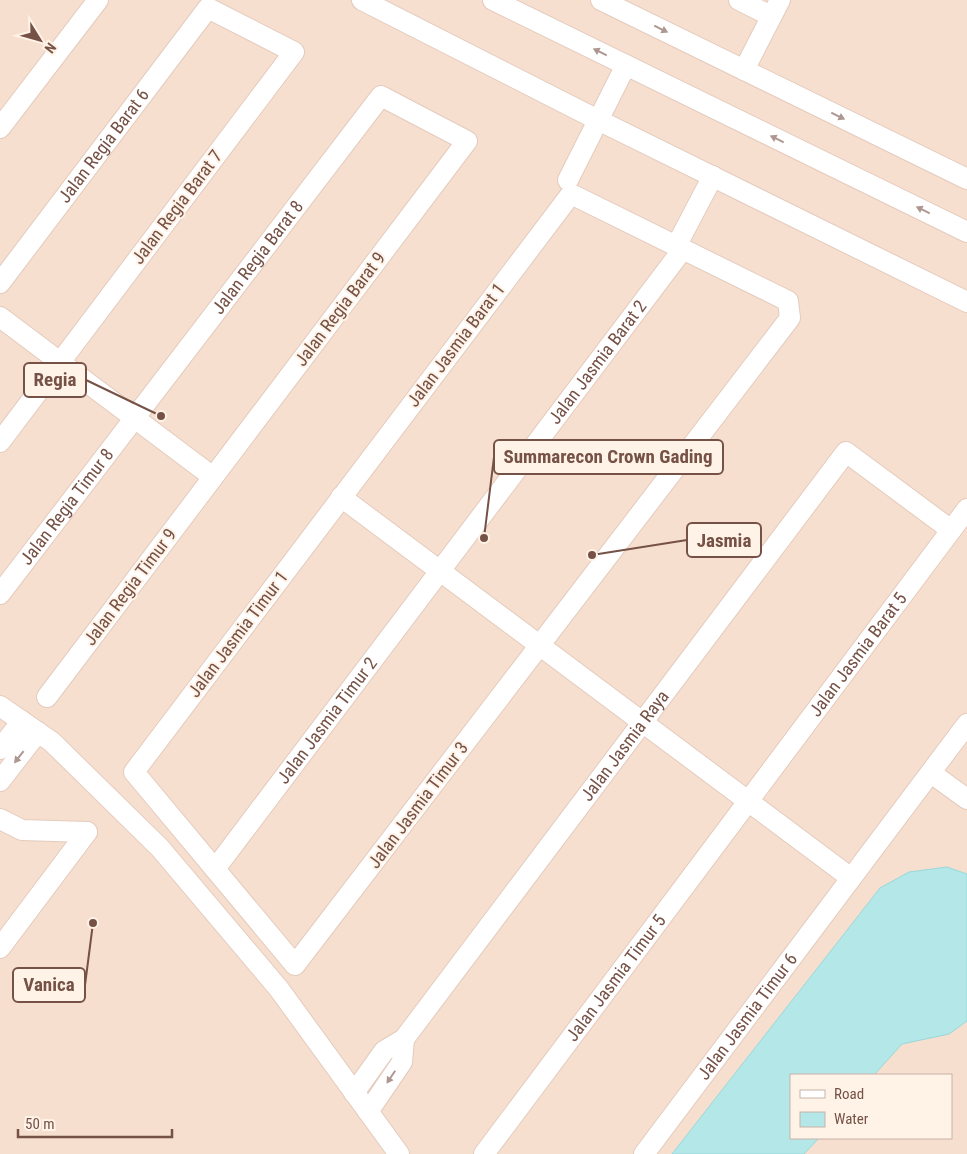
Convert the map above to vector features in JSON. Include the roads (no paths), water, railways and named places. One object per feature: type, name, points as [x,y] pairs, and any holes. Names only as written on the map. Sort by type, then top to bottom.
[{"type":"street","points":[[0,128],[98,0]]},
{"type":"street","points":[[362,0],[598,120],[967,302]]},
{"type":"street","points":[[492,0],[967,232]]},
{"type":"street","points":[[601,0],[967,179]]},
{"type":"street","points":[[739,0],[776,8],[744,70]]},
{"type":"street","name":"Jalan Regia Barat 7","points":[[0,442],[294,52],[208,8]]},
{"type":"street","name":"Jalan Regia Barat 6","points":[[0,283],[208,8]]},
{"type":"street","name":"Jalan Jasmia Barat 1","points":[[341,497],[569,187],[598,120],[626,65]]},
{"type":"street","name":"Jalan Regia Barat 9","points":[[213,477],[467,141],[381,96]]},
{"type":"street","name":"Jalan Regia Barat 8","points":[[134,418],[381,96]]},
{"type":"street","name":"Jalan Jasmia Barat 2","points":[[440,571],[682,243],[713,176]]},
{"type":"street","points":[[569,187],[682,243]]},
{"type":"street","name":"Jalan Jasmia Timur 3","points":[[215,869],[296,965],[790,318],[788,301],[682,243]]},
{"type":"street","points":[[0,317],[213,477]]},
{"type":"street","name":"Jalan Regia Timur 8","points":[[0,594],[134,418]]},
{"type":"street","name":"Jalan Jasmia Raya","points":[[354,1093],[384,1051],[404,1039],[846,452],[951,530]]},
{"type":"street","name":"Jalan Regia Timur 9","points":[[47,697],[213,477]]},
{"type":"street","points":[[341,497],[851,878]]},
{"type":"street","name":"Jalan Jasmia Timur 1","points":[[215,869],[134,772],[341,497]]},
{"type":"street","name":"Jalan Jasmia Barat 5","points":[[748,801],[967,509]]},
{"type":"street","name":"Jalan Jasmia Timur 2","points":[[215,869],[440,571]]},
{"type":"street","points":[[0,706],[52,742],[160,848],[279,989],[399,1154]]},
{"type":"street","points":[[0,749],[22,721]]},
{"type":"street","name":"Jalan Jasmia Timur 6","points":[[644,1154],[967,724]]},
{"type":"street","points":[[0,781],[38,732]]},
{"type":"street","points":[[931,772],[967,799]]},
{"type":"street","name":"Jalan Jasmia Timur 5","points":[[484,1154],[748,801]]},
{"type":"street","points":[[0,819],[22,830],[87,832],[0,948]]},
{"type":"street","name":"Jalan Jasmia Raya","points":[[368,1112],[402,1062],[404,1039]]},
{"type":"water","points":[[947,867],[967,874],[967,1021],[949,1034],[902,1044],[875,1074],[790,1074],[790,1139],[818,1139],[804,1154],[672,1154],[880,888],[909,872]]},
{"type":"place","name":"Regia","points":[[161,416]]},
{"type":"place","name":"Summarecon Crown Gading","points":[[484,538]]},
{"type":"place","name":"Jasmia","points":[[592,555]]},
{"type":"place","name":"Vanica","points":[[93,923]]}]
